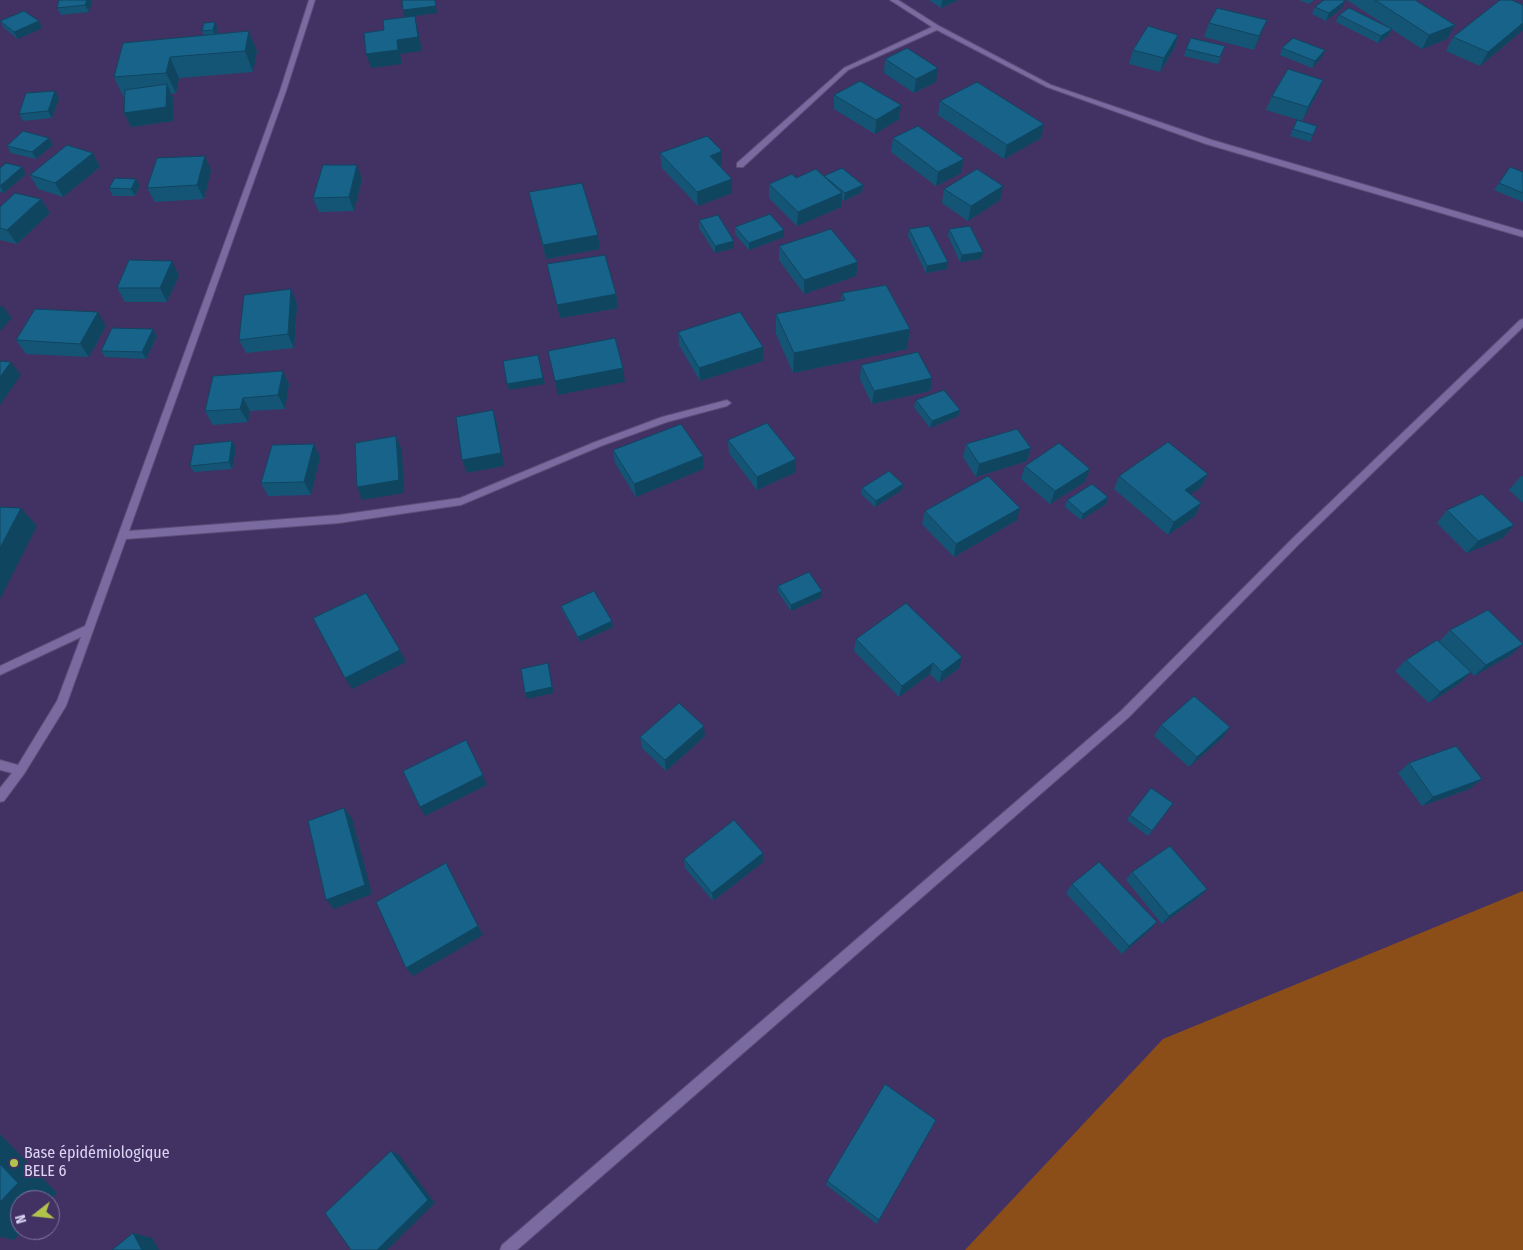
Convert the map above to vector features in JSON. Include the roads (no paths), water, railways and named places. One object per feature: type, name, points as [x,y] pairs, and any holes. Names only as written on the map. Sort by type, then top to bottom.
[{"type":"street","points":[[0,797],[20,771],[62,703],[283,91],[312,0]]},
{"type":"street","points":[[893,0],[937,28],[1049,86],[1209,142],[1523,234]]},
{"type":"street","points":[[740,165],[846,69],[937,28]]},
{"type":"street","points":[[507,1250],[1125,714],[1296,541],[1523,322]]},
{"type":"street","points":[[122,535],[340,519],[461,501],[598,444],[665,419],[727,403]]},
{"type":"street","points":[[0,671],[88,629]]},
{"type":"street","points":[[0,765],[20,771]]},
{"type":"place","name":"Base épidémiologique BELE 6","points":[[14,1163]]}]
